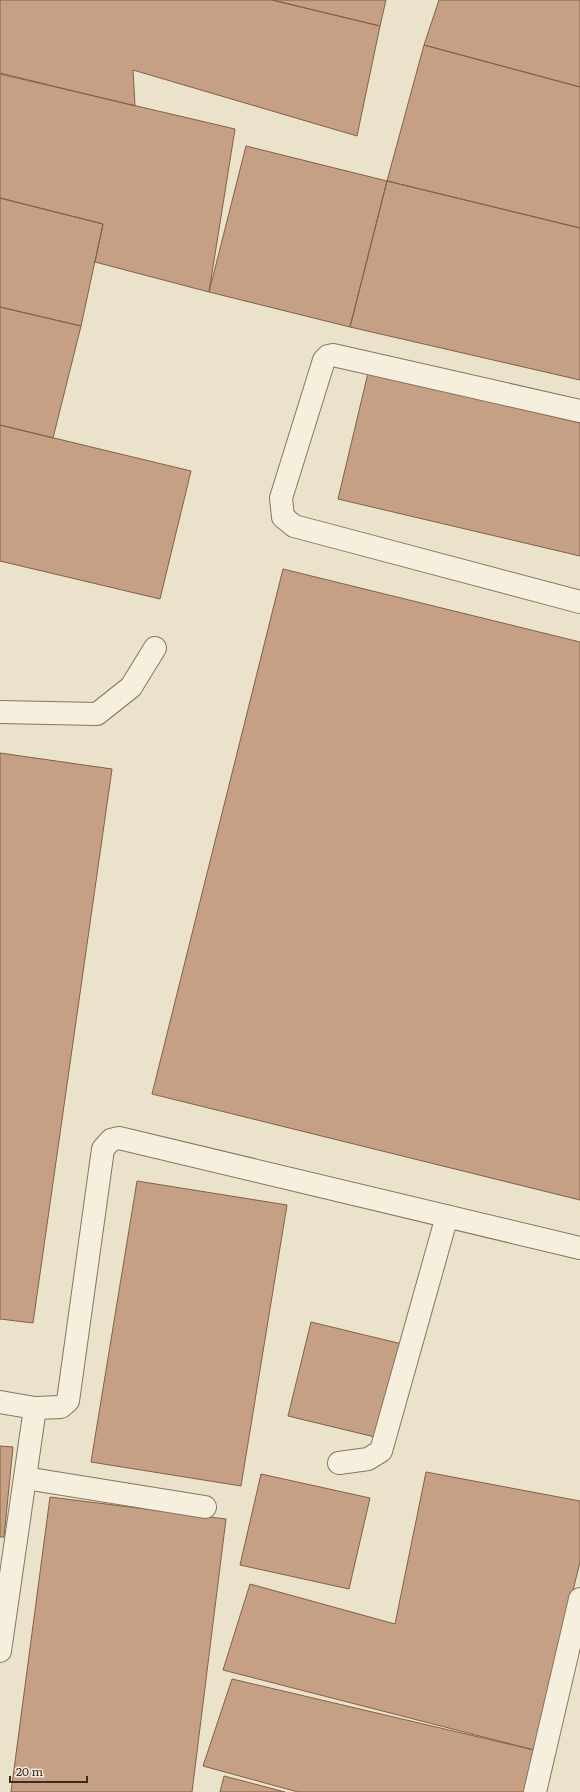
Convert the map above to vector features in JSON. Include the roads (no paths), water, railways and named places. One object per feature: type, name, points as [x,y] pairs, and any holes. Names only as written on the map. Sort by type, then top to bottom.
[{"type":"lane","points":[[580,411],[341,357],[328,356],[324,360],[281,498],[283,517],[294,526],[580,602]]},
{"type":"lane","points":[[0,712],[97,714],[131,687],[155,648]]},
{"type":"lane","points":[[0,1402],[35,1408],[61,1407],[68,1402],[103,1149],[111,1140],[119,1138],[580,1248]]},
{"type":"lane","points":[[339,1464],[368,1459],[381,1451],[447,1216]]},
{"type":"lane","points":[[0,1651],[35,1408]]},
{"type":"lane","points":[[25,1478],[205,1507]]},
{"type":"lane","points":[[535,1792],[580,1599]]}]
